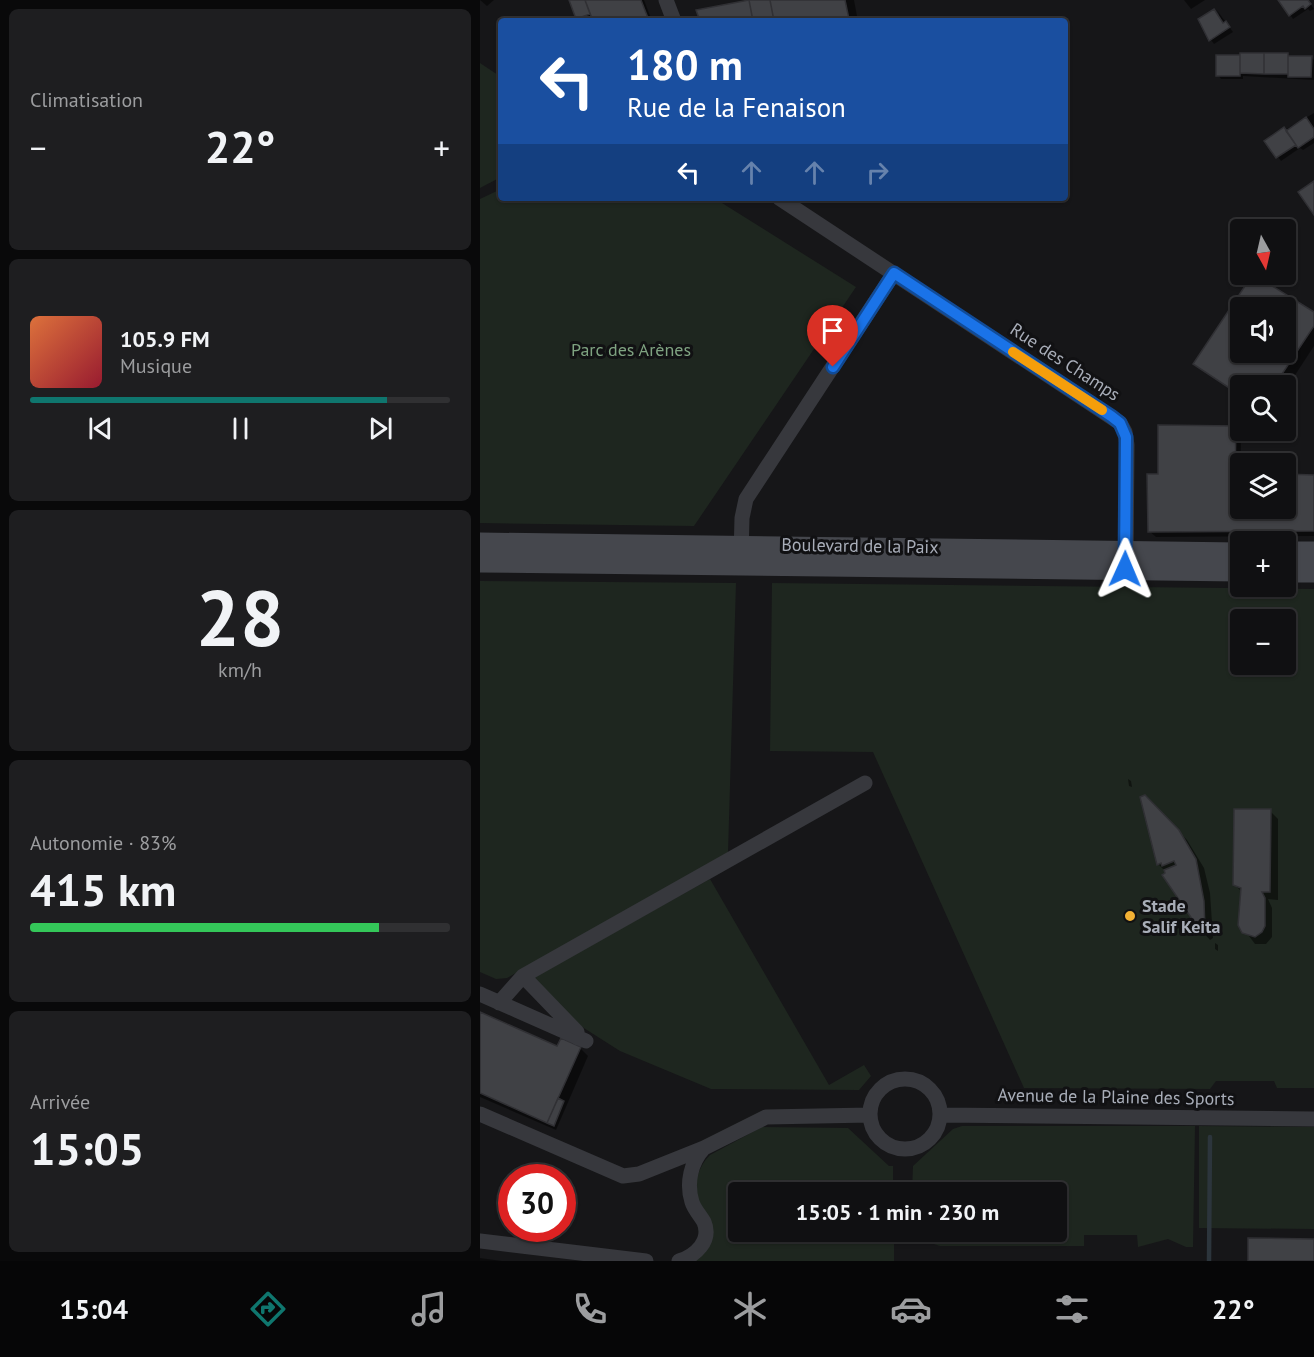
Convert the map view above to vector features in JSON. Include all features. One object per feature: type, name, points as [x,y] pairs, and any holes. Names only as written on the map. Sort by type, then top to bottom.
[{"type":"main road","name":"Boulevard de la Paix","points":[[480,543],[741,555],[1126,560],[1230,554]]},
{"type":"main road","points":[[1296,552],[1314,552]]},
{"type":"main road","name":"Boulevard de la Paix","points":[[480,562],[741,555]]},
{"type":"main road","name":"Boulevard de la Paix","points":[[1126,560],[1230,570]]},
{"type":"main road","points":[[1296,572],[1314,572]]},
{"type":"street","points":[[671,1],[674,18]]},
{"type":"street","name":"Rue des Champs","points":[[784,201],[1120,423],[1125,432],[1127,445],[1126,560]]},
{"type":"street","points":[[741,555],[746,499],[894,273]]},
{"type":"street","points":[[499,1004],[523,976],[865,783]]},
{"type":"street","points":[[480,994],[582,1039],[523,976]]},
{"type":"street","points":[[901,1079],[913,1080],[932,1093],[940,1115],[938,1125],[926,1142],[906,1149],[895,1148],[877,1136],[870,1115],[877,1093],[883,1087],[901,1079]]},
{"type":"street","points":[[480,1114],[623,1176],[639,1174],[704,1148],[766,1117],[870,1115]]},
{"type":"street","name":"Avenue de la Plaine des Sports","points":[[940,1115],[1314,1118]]},
{"type":"street","points":[[679,1261],[696,1252],[706,1237],[705,1225],[692,1203],[689,1182],[695,1159],[704,1148]]},
{"type":"street","points":[[480,1241],[646,1261]]},
{"type":"green space","points":[[480,63],[498,75],[498,179],[480,188]]},
{"type":"green space","name":"Parc des Arènes","points":[[498,190],[498,201],[719,201],[856,287],[694,526],[480,523],[480,199]]},
{"type":"green space","points":[[480,581],[736,583],[728,853],[507,978],[496,979],[480,972]]},
{"type":"green space","name":"Stade Salif Keita","points":[[772,583],[1230,588],[1230,597],[1296,597],[1296,589],[1314,589],[1314,1088],[1277,1088],[1274,1081],[1216,1081],[1210,1089],[1024,1088],[873,752],[770,751]]},
{"type":"green space","points":[[710,879],[829,1085],[864,1065],[871,1076],[859,1090],[711,1089],[620,1051],[576,1023],[532,978]]},
{"type":"green space","points":[[962,1126],[1195,1126],[1193,1247],[1186,1247],[1168,1239],[1138,1247],[1137,1235],[1084,1235],[1084,1246],[940,1246],[928,1242],[1067,1242],[1067,1182],[912,1182],[913,1166],[953,1129]]},
{"type":"green space","points":[[1199,1126],[1314,1127],[1314,1229],[1199,1228]]},
{"type":"green space","points":[[762,1127],[848,1128],[889,1166],[893,1166],[893,1182],[728,1182],[728,1242],[894,1242],[894,1261],[690,1261],[702,1254],[696,1215],[695,1188],[702,1165],[710,1155]]},
{"type":"building","points":[[569,0],[585,0],[590,14],[576,18]]},
{"type":"building","points":[[585,0],[641,0],[648,18],[592,18]]},
{"type":"building","points":[[749,0],[752,18],[699,18],[696,10]]},
{"type":"building","points":[[749,0],[770,0],[773,18],[752,18]]},
{"type":"building","points":[[770,0],[845,0],[849,18],[773,18]]},
{"type":"building","points":[[1278,0],[1308,0],[1311,4],[1305,9],[1303,6],[1289,16]]},
{"type":"building","points":[[1214,9],[1223,23],[1226,21],[1230,27],[1209,41],[1198,19]]},
{"type":"building","points":[[1240,53],[1264,53],[1264,74],[1240,73]]},
{"type":"building","points":[[1264,53],[1288,53],[1288,74],[1264,74]]},
{"type":"building","points":[[1216,55],[1240,55],[1240,76],[1216,76]]},
{"type":"building","points":[[1288,56],[1312,56],[1311,77],[1288,77]]},
{"type":"building","points":[[1306,117],[1314,129],[1314,137],[1298,148],[1286,131]]},
{"type":"building","points":[[1284,127],[1296,145],[1276,158],[1264,141]]},
{"type":"building","points":[[1314,181],[1314,215],[1298,192]]},
{"type":"building","points":[[1246,285],[1271,285],[1290,297],[1238,297]]},
{"type":"building","points":[[1296,301],[1314,312],[1314,326],[1296,353]]},
{"type":"building","points":[[1230,308],[1230,363],[1289,363],[1281,375],[1230,375],[1230,388],[1193,364]]},
{"type":"building","points":[[1158,425],[1230,426],[1230,441],[1236,441],[1235,453],[1230,453],[1230,519],[1296,519],[1296,474],[1314,475],[1314,531],[1148,532],[1147,474],[1158,474]]},
{"type":"building","points":[[1145,795],[1179,830],[1196,859],[1204,901],[1205,930],[1201,932],[1162,875],[1165,873],[1164,870],[1176,865],[1174,861],[1162,866],[1161,863],[1157,865],[1140,797]]},
{"type":"building","points":[[1234,809],[1271,809],[1270,892],[1262,892],[1265,898],[1265,926],[1262,932],[1255,937],[1242,933],[1238,925],[1241,888],[1233,885]]},
{"type":"building","points":[[480,1012],[557,1046],[561,1038],[581,1047],[547,1123],[480,1093]]},
{"type":"building","points":[[558,1098],[564,1101],[554,1126],[547,1123]]},
{"type":"building","points":[[1248,1238],[1314,1239],[1314,1261],[1248,1261]]},
{"type":"waterway","points":[[1209,1261],[1210,1137]]},
{"type":"slow traffic","points":[[1013,352],[1102,410]]},
{"type":"place","name":"Stade Salif Keita","points":[[1130,916]]},
{"type":"route","points":[[833,367],[894,273],[1111,416],[1123,428],[1127,445],[1125,569]]}]
